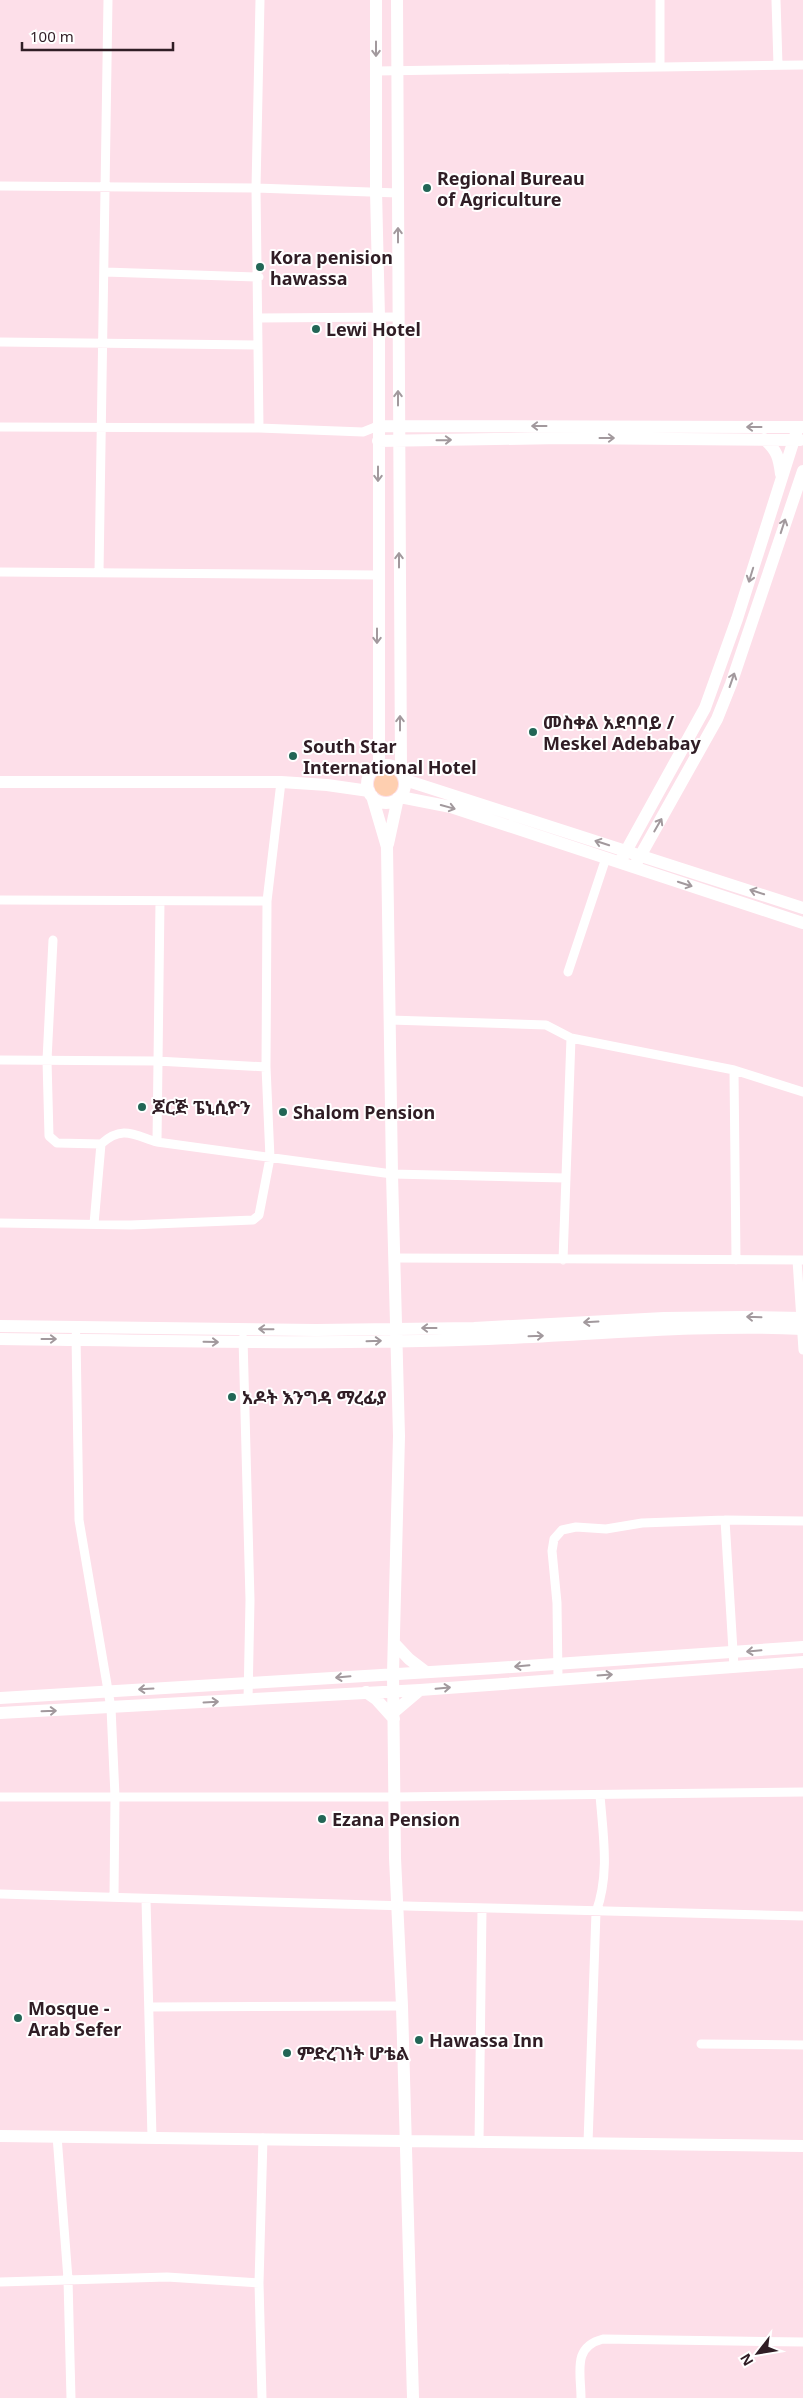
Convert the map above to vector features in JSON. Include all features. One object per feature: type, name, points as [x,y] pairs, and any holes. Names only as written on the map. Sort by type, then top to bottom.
[{"type":"street","points":[[99,573],[108,0]]},
{"type":"street","points":[[259,428],[259,277],[256,188],[260,0]]},
{"type":"street","points":[[376,0],[376,192],[379,317],[377,575],[379,766]]},
{"type":"street","points":[[397,0],[398,441],[404,789],[399,797],[388,846],[392,1174],[399,1436],[393,1674],[404,2141],[408,2195],[413,2398]]},
{"type":"street","points":[[660,0],[660,66]]},
{"type":"street","points":[[776,0],[778,64]]},
{"type":"street","points":[[376,72],[803,65]]},
{"type":"street","points":[[0,186],[256,188],[398,193]]},
{"type":"street","points":[[105,272],[259,277]]},
{"type":"street","points":[[258,318],[398,317]]},
{"type":"street","points":[[0,342],[258,345]]},
{"type":"street","points":[[0,427],[259,428],[363,432],[378,426],[398,425],[800,427],[799,440],[781,479],[737,619],[705,708],[623,856]]},
{"type":"street","points":[[363,432],[378,441],[562,438],[799,440]]},
{"type":"street","points":[[764,439],[773,446],[778,455],[781,479]]},
{"type":"street","points":[[634,867],[717,719],[731,684],[803,471]]},
{"type":"street","points":[[0,572],[377,575]]},
{"type":"street","points":[[327,785],[369,776],[379,766],[388,765],[403,776],[623,856],[634,867],[803,923]]},
{"type":"street","points":[[369,776],[370,794],[388,846]]},
{"type":"street","points":[[0,782],[281,782],[327,785],[370,794],[384,802],[390,802],[399,797],[451,807],[606,858],[641,855],[803,908]]},
{"type":"street","points":[[0,1224],[131,1225],[253,1220],[259,1216],[270,1158],[266,1067],[267,901],[281,782]]},
{"type":"street","points":[[568,972],[606,858]]},
{"type":"street","points":[[0,900],[267,901]]},
{"type":"street","points":[[157,1142],[160,902]]},
{"type":"street","points":[[53,940],[47,1060],[50,1138],[57,1143],[101,1144],[115,1134],[127,1132],[157,1142],[392,1174],[565,1178]]},
{"type":"street","points":[[390,1020],[546,1025],[571,1038],[734,1070],[803,1092]]},
{"type":"street","points":[[563,1260],[571,1038]]},
{"type":"street","points":[[0,1060],[157,1062],[266,1067]]},
{"type":"street","points":[[734,1070],[736,1260]]},
{"type":"street","points":[[94,1224],[101,1144]]},
{"type":"street","points":[[394,1258],[800,1260],[803,1350]]},
{"type":"street","points":[[0,1326],[76,1333],[243,1342],[664,1318],[803,1318]]},
{"type":"street","points":[[0,1339],[76,1333],[242,1329],[489,1339],[734,1327],[803,1329]]},
{"type":"street","points":[[242,1329],[250,1600],[248,1700]]},
{"type":"street","points":[[76,1333],[79,1520],[110,1708],[115,1796],[114,1897]]},
{"type":"street","points":[[558,1679],[557,1603],[552,1551],[558,1533],[576,1527],[598,1530],[642,1523],[725,1520],[803,1521]]},
{"type":"street","points":[[725,1520],[734,1667]]},
{"type":"street","points":[[0,1698],[734,1653],[803,1647]]},
{"type":"street","points":[[394,1648],[426,1672]]},
{"type":"street","points":[[366,1675],[386,1663],[394,1648]]},
{"type":"street","points":[[0,1713],[420,1690],[803,1662]]},
{"type":"street","points":[[394,1716],[420,1690]]},
{"type":"street","points":[[366,1692],[394,1716]]},
{"type":"street","points":[[0,1797],[395,1797],[803,1792]]},
{"type":"street","points":[[588,2143],[596,1912],[603,1891],[605,1871],[600,1795]]},
{"type":"street","points":[[0,1894],[398,1904],[482,1909],[803,1916]]},
{"type":"street","points":[[146,1899],[152,2138]]},
{"type":"street","points":[[479,2143],[482,1909]]},
{"type":"street","points":[[149,2007],[402,2006]]},
{"type":"street","points":[[701,2044],[803,2045]]},
{"type":"street","points":[[0,2136],[803,2146]]},
{"type":"street","points":[[57,2136],[68,2279],[71,2398]]},
{"type":"street","points":[[262,2138],[259,2283],[262,2398]]},
{"type":"street","points":[[0,2282],[167,2276],[259,2283]]},
{"type":"street","points":[[582,2398],[581,2356],[584,2348],[592,2342],[602,2339],[803,2342]]},
{"type":"shaded area","points":[[386,772],[391,773],[397,779],[397,789],[391,795],[386,796],[381,795],[375,789],[374,784],[375,779],[381,773]]},
{"type":"place","name":"Regional Bureau of Agriculture","points":[[427,188]]},
{"type":"place","name":"Kora penision hawassa","points":[[260,267]]},
{"type":"place","name":"Lewi Hotel","points":[[316,329]]},
{"type":"place","name":"መስቀል አደባባይ / Meskel Adebabay","points":[[533,732]]},
{"type":"place","name":"South Star International Hotel","points":[[293,756]]},
{"type":"place","name":"ጆርጅ ፔኒሲዮን","points":[[142,1107]]},
{"type":"place","name":"Shalom Pension","points":[[283,1112]]},
{"type":"place","name":"አዶት እንግዳ ማረፊያ","points":[[232,1397]]},
{"type":"place","name":"Ezana Pension","points":[[322,1819]]},
{"type":"place","name":"Mosque - Arab Sefer","points":[[18,2018]]},
{"type":"place","name":"Hawassa Inn","points":[[419,2040]]},
{"type":"place","name":"ምድረገነት ሆቴል","points":[[287,2053]]}]
